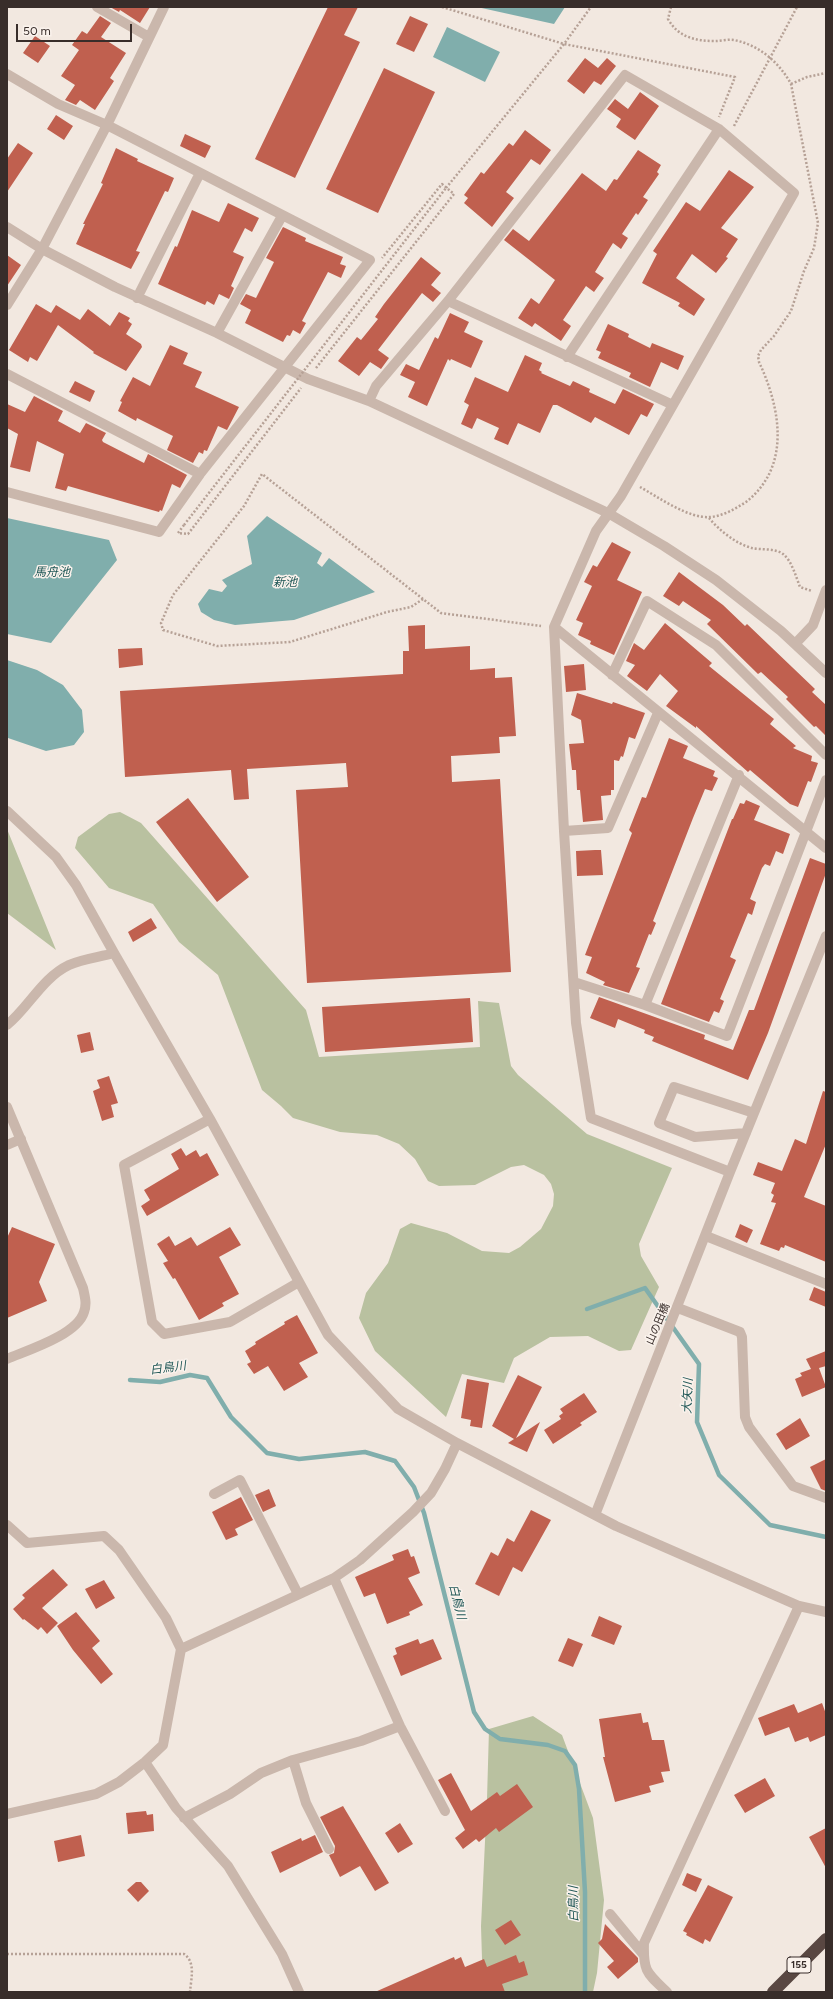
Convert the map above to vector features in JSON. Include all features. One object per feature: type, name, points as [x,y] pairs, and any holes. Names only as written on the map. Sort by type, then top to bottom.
[{"type":"highway","name":"155","points":[[772,1992],[826,1939]]},
{"type":"street","points":[[97,7],[149,37]]},
{"type":"street","points":[[7,305],[42,249],[107,125],[164,7]]},
{"type":"street","points":[[7,74],[58,104],[107,125],[370,260],[200,474],[158,532],[7,492]]},
{"type":"street","points":[[369,401],[376,386],[448,301],[625,75],[719,129],[794,192],[621,496],[596,531],[554,628],[564,831],[576,1023],[591,1118],[730,1172]]},
{"type":"street","points":[[567,357],[719,129]]},
{"type":"street","points":[[137,298],[200,173]]},
{"type":"street","points":[[216,333],[282,216]]},
{"type":"street","points":[[7,227],[42,249],[137,298],[216,333],[308,379],[369,401],[608,513],[664,546],[716,580],[781,631],[826,673]]},
{"type":"street","points":[[448,301],[673,405]]},
{"type":"street","points":[[7,374],[200,474]]},
{"type":"street","points":[[794,644],[814,625],[825,593]]},
{"type":"street","points":[[612,675],[646,601],[716,646],[826,755]]},
{"type":"street","points":[[554,628],[658,713],[739,775],[826,848]]},
{"type":"street","points":[[564,831],[608,828],[658,713]]},
{"type":"street","points":[[646,1005],[739,775]]},
{"type":"street","points":[[574,982],[646,1005],[727,1036],[826,780]]},
{"type":"street","points":[[7,811],[56,857],[76,885],[210,1119],[328,1335],[398,1409],[457,1443],[595,1515],[799,1606],[826,1612]]},
{"type":"street","name":"山の田橋","points":[[595,1515],[679,1305],[730,1172],[826,936]]},
{"type":"street","points":[[7,1025],[48,980],[59,971],[70,965],[114,953]]},
{"type":"street","points":[[746,1133],[695,1137],[659,1123],[674,1087],[754,1113]]},
{"type":"street","points":[[7,1107],[83,1288],[86,1303],[84,1314],[64,1335],[7,1359]]},
{"type":"street","points":[[210,1119],[124,1164],[152,1322],[164,1334],[230,1322],[299,1282]]},
{"type":"street","points":[[7,1145],[21,1139]]},
{"type":"street","points":[[706,1236],[826,1284]]},
{"type":"street","points":[[679,1305],[740,1332],[742,1337],[745,1417],[749,1427],[794,1486],[826,1498]]},
{"type":"street","points":[[181,1649],[334,1578],[360,1560],[413,1512],[431,1493],[445,1469],[457,1443]]},
{"type":"street","points":[[214,1494],[240,1480],[298,1594]]},
{"type":"street","points":[[7,1525],[27,1543],[104,1536],[119,1550],[166,1618],[181,1649],[163,1746],[119,1782],[96,1794],[7,1814]]},
{"type":"street","points":[[334,1578],[400,1726],[445,1811]]},
{"type":"street","points":[[667,1992],[648,1975],[643,1962],[644,1943],[799,1606]]},
{"type":"street","points":[[184,1818],[230,1794],[261,1773],[293,1760],[361,1741],[400,1726]]},
{"type":"street","points":[[293,1760],[306,1803],[329,1849]]},
{"type":"street","points":[[145,1762],[184,1818],[228,1866],[282,1954],[299,1992]]},
{"type":"street","points":[[610,1914],[643,1954]]},
{"type":"path","points":[[442,7],[564,44],[735,78],[719,116],[719,129]]},
{"type":"path","points":[[378,263],[442,184],[446,188],[454,194],[188,534],[178,533],[446,188],[564,44],[591,7]]},
{"type":"path","points":[[728,137],[797,7]]},
{"type":"path","points":[[791,84],[807,77],[826,73]]},
{"type":"path","points":[[423,599],[411,607],[387,612],[290,642],[217,646],[163,630],[161,622],[173,595],[198,566],[244,506],[262,474],[442,613],[554,628]]},
{"type":"path","points":[[709,518],[717,528],[751,548],[764,549],[783,554],[790,563],[800,587],[825,593]]},
{"type":"path","points":[[7,1954],[184,1954],[189,1957],[192,1964],[190,1992]]},
{"type":"green space","points":[[120,812],[141,823],[306,1010],[319,1057],[480,1047],[478,1001],[499,1003],[511,1066],[518,1075],[587,1134],[672,1168],[639,1244],[641,1256],[659,1287],[631,1350],[619,1351],[588,1336],[550,1337],[514,1358],[504,1383],[462,1374],[446,1417],[375,1351],[359,1318],[366,1293],[388,1263],[400,1229],[411,1223],[447,1233],[482,1251],[509,1253],[520,1247],[541,1229],[553,1206],[554,1194],[551,1184],[544,1175],[524,1165],[511,1167],[475,1185],[439,1186],[428,1181],[415,1159],[399,1144],[377,1135],[340,1132],[293,1118],[262,1090],[218,975],[179,942],[153,904],[109,888],[75,848],[78,837],[109,814]]},
{"type":"green space","points":[[7,829],[56,950],[7,913]]},
{"type":"green space","points":[[533,1716],[562,1735],[593,1818],[604,1900],[597,1973],[593,1992],[483,1992],[481,1926],[489,1729]]},
{"type":"water","points":[[477,7],[565,7],[554,24]]},
{"type":"water","points":[[447,27],[500,52],[485,82],[433,57]]},
{"type":"water","name":"新池","points":[[267,516],[322,553],[317,563],[322,567],[329,558],[375,592],[294,620],[235,625],[214,620],[201,612],[198,604],[209,589],[222,592],[227,586],[222,580],[252,564],[247,536]]},
{"type":"water","name":"馬舟池","points":[[7,518],[109,540],[117,560],[51,643],[7,634]]},
{"type":"water","points":[[7,660],[37,670],[63,685],[82,710],[84,732],[74,745],[46,751],[8,738]]},
{"type":"building","points":[[110,7],[150,7],[140,23],[120,10],[119,12]]},
{"type":"building","points":[[328,7],[358,7],[344,35],[360,42],[295,178],[255,159]]},
{"type":"building","points":[[100,16],[111,23],[101,37],[126,53],[110,78],[114,81],[95,110],[80,100],[76,105],[65,100],[75,85],[61,76],[79,50],[72,45],[82,31],[87,34]]},
{"type":"building","points":[[410,16],[428,24],[414,52],[396,44]]},
{"type":"building","points":[[35,36],[50,46],[38,63],[23,53]]},
{"type":"building","points":[[585,58],[598,68],[607,58],[616,66],[601,85],[594,81],[584,94],[567,81]]},
{"type":"building","points":[[384,68],[435,92],[378,213],[326,189]]},
{"type":"building","points":[[640,92],[659,106],[635,140],[616,127],[621,119],[607,109],[615,99],[628,109]]},
{"type":"building","points":[[56,115],[73,126],[64,140],[47,129]]},
{"type":"building","points":[[525,130],[551,150],[540,165],[531,159],[506,192],[514,198],[492,227],[464,203],[468,198],[464,195],[481,172],[484,174],[509,143],[513,146]]},
{"type":"building","points":[[185,134],[211,146],[205,158],[180,146]]},
{"type":"building","points":[[18,143],[33,153],[7,192],[7,159]]},
{"type":"building","points":[[116,148],[138,159],[137,161],[174,178],[168,192],[165,191],[136,251],[140,252],[131,269],[76,244],[85,224],[83,224],[103,184],[101,183]]},
{"type":"building","points":[[638,150],[661,165],[657,172],[659,174],[643,197],[648,200],[638,215],[636,213],[622,234],[628,238],[621,249],[613,243],[595,272],[604,278],[594,292],[586,286],[563,320],[571,326],[561,341],[535,323],[532,327],[518,318],[531,298],[539,304],[555,280],[504,240],[513,229],[529,241],[582,173],[606,191],[614,179],[617,180]]},
{"type":"building","points":[[729,170],[754,187],[721,228],[738,239],[726,257],[728,258],[716,273],[692,254],[676,278],[705,299],[694,316],[678,306],[680,303],[642,283],[657,254],[653,251],[686,202],[700,211]]},
{"type":"building","points":[[228,203],[259,218],[252,232],[245,228],[233,252],[244,257],[231,286],[234,288],[229,299],[219,294],[214,305],[207,301],[205,305],[158,284],[175,246],[177,247],[192,210],[219,222]]},
{"type":"building","points":[[283,227],[306,238],[305,241],[343,257],[340,264],[346,266],[341,278],[328,272],[302,321],[306,323],[300,334],[293,330],[290,336],[287,335],[283,342],[245,323],[251,310],[240,304],[246,294],[256,298],[274,262],[266,258]]},
{"type":"building","points":[[7,255],[21,265],[7,286]]},
{"type":"building","points":[[421,257],[441,273],[431,285],[441,293],[433,302],[422,293],[378,350],[389,358],[381,369],[370,362],[359,376],[338,361],[357,337],[361,340],[378,319],[375,317],[384,304]]},
{"type":"building","points":[[36,304],[51,313],[56,305],[80,320],[88,309],[110,326],[119,312],[130,318],[128,321],[132,324],[126,334],[141,344],[142,347],[126,371],[93,353],[94,352],[58,325],[37,361],[30,357],[28,362],[9,350]]},
{"type":"building","points":[[450,313],[469,322],[464,332],[483,341],[471,368],[448,359],[427,406],[408,397],[415,382],[400,375],[406,364],[419,370],[435,337],[438,339]]},
{"type":"building","points":[[608,324],[629,334],[628,337],[650,348],[652,343],[684,356],[678,370],[661,362],[650,387],[629,377],[631,373],[598,358],[601,352],[596,350]]},
{"type":"building","points":[[170,345],[188,353],[183,364],[202,372],[195,387],[239,407],[227,430],[218,426],[207,451],[204,450],[203,454],[199,452],[193,463],[167,450],[173,436],[137,418],[136,421],[118,411],[122,402],[120,401],[133,377],[150,386]]},
{"type":"building","points":[[525,355],[542,363],[539,370],[542,372],[541,373],[570,386],[573,381],[590,389],[589,392],[615,404],[623,389],[654,404],[647,417],[641,414],[629,435],[595,417],[591,423],[557,405],[553,405],[540,433],[518,423],[508,445],[494,439],[499,428],[477,418],[472,429],[461,424],[469,405],[464,402],[475,377],[508,392]]},
{"type":"building","points":[[75,381],[95,391],[90,402],[69,392]]},
{"type":"building","points":[[34,396],[63,411],[58,421],[80,433],[86,423],[106,433],[102,440],[103,442],[144,463],[148,454],[187,475],[180,488],[172,484],[162,511],[160,510],[159,512],[68,486],[66,491],[55,488],[64,454],[37,441],[30,472],[10,467],[18,434],[7,428],[7,404],[25,412]]},
{"type":"building","points":[[612,542],[631,552],[617,580],[642,592],[614,655],[590,644],[591,641],[578,635],[583,623],[576,620],[592,586],[584,582],[593,565],[597,567]]},
{"type":"building","points":[[679,572],[723,605],[745,626],[747,624],[815,689],[812,692],[826,705],[826,736],[816,726],[814,727],[786,699],[788,697],[761,672],[758,674],[707,624],[711,620],[683,601],[679,606],[663,596]]},
{"type":"building","points":[[665,623],[712,663],[709,666],[774,719],[770,724],[796,746],[793,748],[812,756],[811,761],[818,763],[811,782],[808,781],[798,807],[790,804],[750,770],[748,772],[696,726],[696,728],[666,706],[678,691],[660,674],[647,691],[627,676],[635,665],[626,661],[634,643],[644,650]]},
{"type":"building","points":[[425,625],[425,649],[470,646],[470,670],[495,668],[495,678],[512,677],[516,736],[499,737],[500,753],[451,756],[452,782],[500,779],[511,972],[307,983],[296,790],[348,787],[346,763],[247,769],[249,799],[234,800],[231,770],[125,777],[120,691],[403,674],[403,651],[409,651],[408,626]]},
{"type":"building","points":[[142,648],[143,665],[119,668],[118,649]]},
{"type":"building","points":[[584,664],[586,690],[566,692],[564,666]]},
{"type":"building","points":[[577,693],[612,704],[613,702],[645,713],[635,739],[629,737],[623,757],[621,756],[619,761],[614,760],[614,790],[611,790],[611,795],[601,796],[603,820],[583,822],[580,790],[577,790],[576,770],[572,770],[569,744],[584,743],[581,720],[571,715]]},
{"type":"building","points":[[669,738],[688,746],[683,758],[715,771],[713,776],[718,778],[712,791],[705,789],[653,921],[656,923],[651,935],[649,934],[636,967],[640,968],[629,993],[603,985],[605,982],[586,973],[592,957],[585,955],[632,833],[629,830],[642,797],[646,798]]},
{"type":"building","points":[[188,798],[249,877],[217,902],[156,822]]},
{"type":"building","points":[[746,800],[760,806],[754,820],[790,834],[783,854],[776,851],[770,866],[765,864],[762,868],[750,899],[756,902],[752,915],[748,913],[730,957],[736,960],[720,999],[724,1001],[719,1013],[714,1011],[709,1022],[661,1004],[732,819],[740,803],[744,804]]},
{"type":"building","points":[[601,850],[603,875],[577,876],[576,851]]},
{"type":"building","points":[[810,858],[826,864],[826,873],[768,1033],[748,1080],[652,1041],[654,1037],[644,1033],[645,1030],[618,1019],[615,1028],[590,1018],[599,997],[705,1035],[704,1039],[733,1050],[749,1010],[754,1010]]},
{"type":"building","points":[[151,918],[157,928],[133,942],[128,932]]},
{"type":"building","points":[[470,998],[473,1042],[325,1052],[322,1007]]},
{"type":"building","points":[[90,1032],[94,1050],[81,1053],[77,1035]]},
{"type":"building","points":[[109,1076],[118,1103],[111,1105],[114,1117],[102,1121],[93,1091],[100,1088],[97,1080]]},
{"type":"building","points":[[823,1091],[826,1092],[826,1144],[804,1197],[826,1206],[826,1262],[785,1245],[784,1248],[781,1247],[779,1251],[760,1244],[776,1203],[771,1202],[774,1195],[771,1193],[775,1183],[753,1175],[758,1162],[782,1171],[795,1139],[806,1144]]},
{"type":"building","points":[[181,1148],[186,1156],[196,1150],[200,1157],[207,1153],[219,1175],[147,1216],[141,1206],[150,1200],[144,1190],[179,1169],[171,1154]]},
{"type":"building","points":[[740,1224],[753,1230],[747,1243],[735,1237]]},
{"type":"building","points":[[12,1227],[55,1244],[39,1282],[47,1301],[7,1318],[7,1238]]},
{"type":"building","points":[[230,1227],[241,1245],[219,1257],[239,1294],[222,1303],[224,1306],[199,1320],[175,1278],[173,1279],[163,1263],[168,1261],[157,1244],[169,1236],[175,1246],[191,1237],[197,1246]]},
{"type":"building","points":[[814,1287],[826,1292],[826,1307],[809,1300]]},
{"type":"building","points":[[297,1315],[318,1353],[299,1363],[308,1377],[284,1391],[268,1366],[254,1374],[247,1364],[251,1362],[245,1351],[256,1344],[255,1342]]},
{"type":"building","points":[[826,1351],[826,1366],[819,1368],[826,1387],[802,1397],[795,1379],[802,1376],[800,1373],[811,1369],[806,1359]]},
{"type":"building","points":[[518,1375],[542,1387],[516,1438],[540,1422],[527,1452],[508,1443],[514,1439],[492,1426]]},
{"type":"building","points":[[467,1379],[489,1383],[482,1428],[470,1426],[471,1420],[461,1418]]},
{"type":"building","points":[[584,1393],[597,1412],[580,1423],[582,1425],[553,1444],[544,1430],[561,1419],[559,1416],[563,1413],[560,1409]]},
{"type":"building","points":[[800,1418],[810,1436],[786,1450],[776,1434]]},
{"type":"building","points":[[826,1459],[826,1491],[821,1489],[810,1467]]},
{"type":"building","points":[[269,1489],[276,1506],[263,1512],[255,1495]]},
{"type":"building","points":[[241,1497],[253,1520],[235,1529],[238,1535],[226,1540],[212,1512]]},
{"type":"building","points":[[531,1510],[551,1520],[522,1572],[513,1567],[499,1596],[475,1584],[491,1552],[498,1556],[507,1538],[514,1542]]},
{"type":"building","points":[[408,1549],[411,1557],[414,1556],[420,1573],[408,1578],[423,1605],[409,1612],[410,1615],[387,1624],[375,1593],[364,1597],[355,1577],[394,1560],[392,1555]]},
{"type":"building","points":[[53,1569],[68,1585],[42,1608],[58,1623],[47,1634],[41,1627],[38,1630],[24,1619],[23,1620],[13,1609],[25,1598],[22,1595]]},
{"type":"building","points":[[104,1580],[115,1598],[96,1609],[85,1589]]},
{"type":"building","points":[[76,1612],[100,1641],[92,1648],[113,1674],[101,1684],[73,1650],[57,1626]]},
{"type":"building","points":[[599,1616],[622,1626],[614,1645],[591,1636]]},
{"type":"building","points":[[568,1638],[583,1644],[573,1667],[558,1661]]},
{"type":"building","points":[[418,1639],[420,1644],[433,1639],[442,1659],[401,1676],[393,1656],[397,1654],[395,1648]]},
{"type":"building","points":[[822,1703],[826,1714],[826,1735],[810,1742],[808,1737],[795,1742],[789,1727],[765,1736],[758,1718],[794,1704],[798,1713]]},
{"type":"building","points":[[641,1713],[643,1723],[648,1722],[652,1740],[664,1740],[670,1771],[661,1772],[664,1782],[649,1786],[651,1792],[615,1802],[603,1757],[605,1757],[599,1719]]},
{"type":"building","points":[[451,1773],[471,1811],[497,1792],[500,1796],[517,1784],[533,1807],[499,1832],[496,1828],[479,1842],[476,1839],[463,1849],[455,1838],[465,1830],[438,1780]]},
{"type":"building","points":[[765,1778],[775,1796],[745,1813],[734,1795]]},
{"type":"building","points":[[343,1806],[389,1883],[375,1891],[360,1866],[340,1877],[329,1855],[334,1853],[335,1846],[320,1817]]},
{"type":"building","points":[[146,1811],[147,1815],[153,1814],[154,1831],[128,1834],[126,1813]]},
{"type":"building","points":[[400,1823],[413,1844],[398,1853],[385,1833]]},
{"type":"building","points":[[826,1828],[826,1868],[809,1837]]},
{"type":"building","points":[[81,1835],[85,1856],[58,1862],[54,1841]]},
{"type":"building","points":[[315,1835],[323,1852],[280,1873],[271,1852],[301,1838],[302,1841]]},
{"type":"building","points":[[687,1873],[702,1879],[696,1892],[682,1885]]},
{"type":"building","points":[[136,1882],[141,1882],[149,1891],[138,1902],[127,1890]]},
{"type":"building","points":[[708,1885],[733,1897],[710,1942],[705,1939],[703,1944],[686,1935],[687,1933],[683,1931]]},
{"type":"building","points":[[511,1920],[521,1935],[505,1945],[495,1930]]},
{"type":"building","points":[[605,1924],[638,1958],[638,1962],[618,1979],[607,1967],[614,1961],[598,1943],[602,1939]]},
{"type":"building","points":[[516,1955],[519,1963],[524,1961],[528,1975],[502,1984],[505,1992],[375,1992],[454,1957],[455,1960],[461,1957],[465,1967],[484,1959],[487,1967]]},
{"type":"waterway","name":"大矢川","points":[[587,1309],[645,1288],[699,1364],[697,1422],[719,1475],[770,1525],[826,1537]]},
{"type":"waterway","name":"白鳥川","points":[[130,1380],[160,1382],[190,1375],[207,1378],[231,1417],[267,1453],[299,1459],[365,1452],[395,1461],[414,1487],[424,1513],[474,1712],[485,1729],[500,1739],[548,1745],[565,1751],[575,1765],[579,1789],[585,1892],[585,1992]]}]
